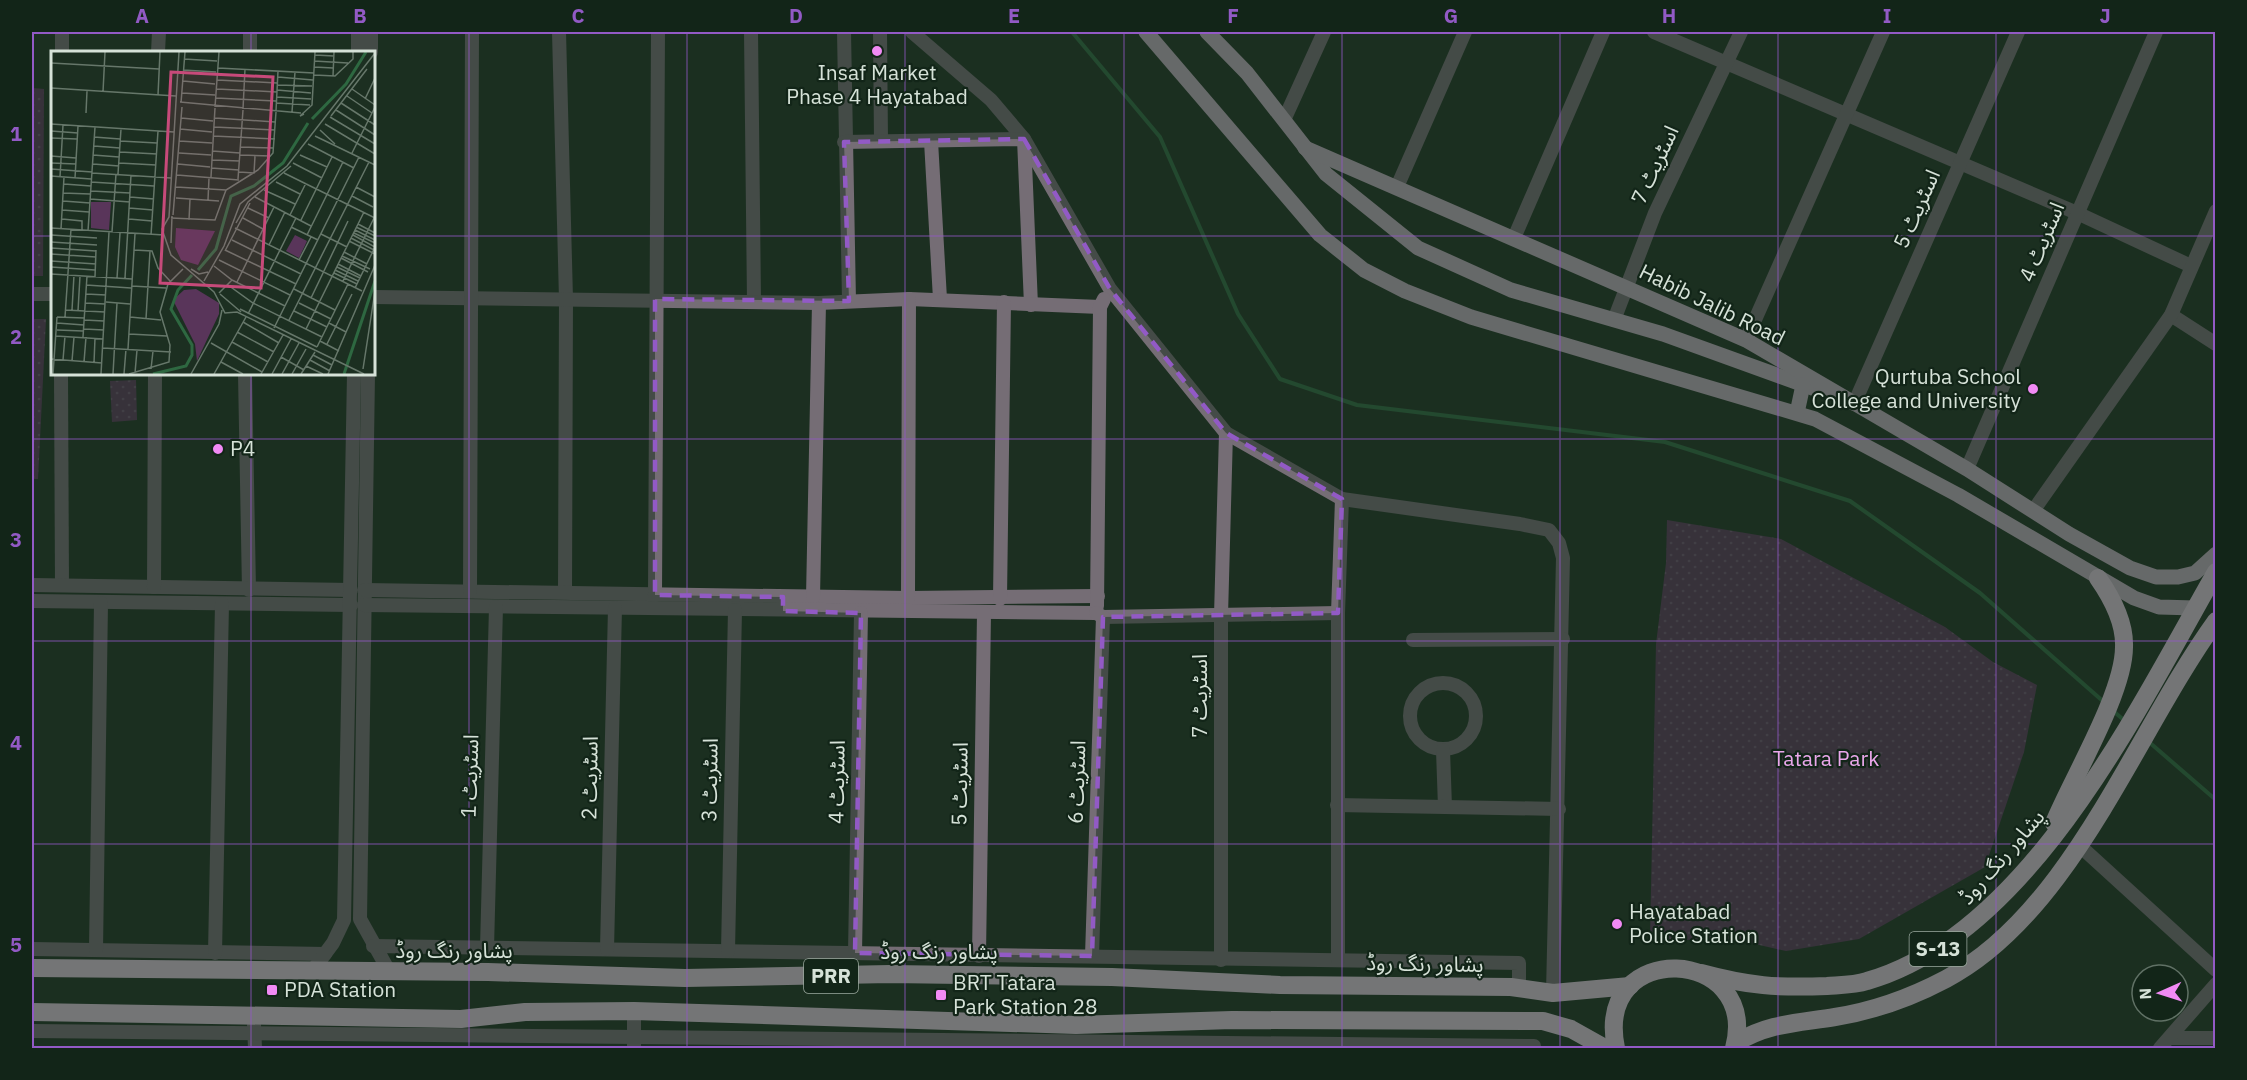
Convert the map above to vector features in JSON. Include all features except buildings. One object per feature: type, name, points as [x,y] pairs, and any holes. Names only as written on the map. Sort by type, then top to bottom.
[{"type":"highway","name":"پشاور رنگ روڈ","points":[[32,968],[313,970],[390,973],[488,972],[685,978],[890,974],[1007,975],[1112,977],[1280,985],[1519,988],[1553,993],[1630,986],[1642,976],[1664,968],[1687,968],[1760,987],[1866,982],[1902,968],[1938,950],[2001,900],[2042,849],[2102,767],[2216,572]]},
{"type":"highway","points":[[2042,849],[2120,677],[2124,646],[2114,605],[2098,578]]},
{"type":"highway","points":[[2195,608],[2208,605],[2216,599]]},
{"type":"highway","name":"S-13","points":[[1735,1046],[1757,1031],[1779,1024],[1836,1017],[1891,1003],[1947,979],[1998,943],[2023,918],[2080,846],[2118,778],[2216,621]]},
{"type":"highway","points":[[1701,973],[1713,980],[1731,1002],[1737,1029],[1735,1046]]},
{"type":"highway","points":[[1616,1048],[1613,1033],[1614,1016],[1620,1000],[1630,986]]},
{"type":"highway","name":"PRR","points":[[32,1012],[254,1025],[461,1019],[525,1012],[634,1011],[858,1020],[1076,1025],[1232,1020],[1543,1022],[1571,1029],[1605,1048]]},
{"type":"main road","points":[[1146,32],[1320,235],[1364,270],[1405,291],[1471,317],[1815,419],[1958,495],[2098,578],[2149,604],[2175,609],[2195,608]]},
{"type":"main road","name":"Habib Jalib Road","points":[[1207,32],[1248,73],[1305,147],[1746,340],[1967,469],[2130,568],[2156,577],[2178,577],[2195,573],[2216,554]]},
{"type":"main road","points":[[1305,147],[1341,188],[1418,248],[1511,290],[1663,334],[1854,404]]},
{"type":"main road","points":[[1797,413],[1803,384]]},
{"type":"street","points":[[62,32],[62,51]]},
{"type":"street","points":[[158,51],[159,32]]},
{"type":"street","points":[[250,32],[250,51]]},
{"type":"street","points":[[358,32],[358,51]]},
{"type":"street","points":[[371,32],[371,51]]},
{"type":"street","points":[[470,591],[472,32]]},
{"type":"street","points":[[559,32],[566,299],[565,592]]},
{"type":"street","points":[[655,594],[658,32]]},
{"type":"street","points":[[751,32],[754,301]]},
{"type":"street","points":[[844,32],[844,142],[849,301]]},
{"type":"street","points":[[880,32],[881,141]]},
{"type":"street","points":[[912,32],[991,100],[1024,139],[1110,289],[1226,433],[1342,499],[1549,530],[1559,543],[1563,558],[1563,639],[1553,993]]},
{"type":"street","points":[[1284,120],[1324,32]]},
{"type":"street","points":[[1397,187],[1465,32]]},
{"type":"street","points":[[1514,238],[1603,32]]},
{"type":"street","points":[[1654,32],[2077,213],[2191,266]]},
{"type":"street","name":"اسٹریٹ 7","points":[[1614,320],[1655,213],[1741,32]]},
{"type":"street","points":[[1746,340],[1883,32]]},
{"type":"street","name":"اسٹریٹ 5","points":[[1854,404],[2018,32]]},
{"type":"street","name":"اسٹریٹ 4","points":[[1967,469],[2156,32]]},
{"type":"street","points":[[844,142],[1024,139]]},
{"type":"street","points":[[1024,139],[1030,305]]},
{"type":"street","points":[[931,141],[939,300]]},
{"type":"street","points":[[2033,511],[2171,315],[2216,211]]},
{"type":"street","points":[[375,297],[819,303],[909,299],[1100,307],[1110,289]]},
{"type":"street","points":[[32,294],[51,294]]},
{"type":"street","points":[[908,598],[909,299]]},
{"type":"street","points":[[1000,598],[1004,302]]},
{"type":"street","points":[[813,597],[819,303]]},
{"type":"street","name":"اسٹریٹ 6","points":[[1092,956],[1099,615],[1100,307]]},
{"type":"street","points":[[2171,315],[2216,344]]},
{"type":"street","points":[[61,375],[62,585]]},
{"type":"street","points":[[154,588],[155,375]]},
{"type":"street","points":[[245,375],[249,590]]},
{"type":"street","points":[[354,375],[351,590],[358,605],[360,919],[390,973]]},
{"type":"street","points":[[313,970],[344,920],[358,605],[365,590],[368,375]]},
{"type":"street","name":"اسٹریٹ 7","points":[[1221,960],[1221,616],[1226,433]]},
{"type":"street","points":[[1338,960],[1338,613],[1342,499]]},
{"type":"street","points":[[32,585],[351,590]]},
{"type":"street","points":[[365,590],[655,594],[861,613],[1221,616],[1338,613]]},
{"type":"street","points":[[32,602],[735,610],[783,604],[813,597],[1098,596]]},
{"type":"street","points":[[96,950],[101,603]]},
{"type":"street","points":[[215,953],[222,604]]},
{"type":"street","name":"اسٹریٹ 1","points":[[487,948],[496,607]]},
{"type":"street","name":"اسٹریٹ 2","points":[[607,949],[615,608]]},
{"type":"street","name":"اسٹریٹ 3","points":[[728,951],[735,610]]},
{"type":"street","name":"اسٹریٹ 4","points":[[855,952],[861,613]]},
{"type":"street","name":"اسٹریٹ 5","points":[[979,956],[984,613]]},
{"type":"street","points":[[1413,640],[1563,639]]},
{"type":"street","points":[[1440,683],[1461,688],[1469,696],[1477,716],[1470,736],[1463,744],[1443,750],[1432,748],[1415,734],[1411,712],[1420,692],[1440,683]]},
{"type":"street","points":[[1443,750],[1445,807]]},
{"type":"street","points":[[1337,805],[1559,809]]},
{"type":"street","points":[[2080,846],[2216,970]]},
{"type":"street","points":[[373,946],[1519,963],[1519,988]]},
{"type":"street","points":[[32,949],[325,954]]},
{"type":"street","points":[[2165,1043],[2216,984]]},
{"type":"street","points":[[634,1011],[634,1042]]},
{"type":"street","points":[[1123,1045],[1124,1023]]},
{"type":"street","points":[[254,1025],[255,1048]]},
{"type":"street","points":[[32,1031],[254,1025],[634,1042],[1533,1046]]},
{"type":"street","points":[[2165,1043],[2216,1038]]},
{"type":"highlighted area","points":[[1024,139],[1110,289],[1226,433],[1342,499],[1338,613],[1103,617],[1092,956],[855,953],[861,613],[783,611],[783,597],[655,595],[655,299],[849,301],[844,142]]},
{"type":"green space","points":[[32,88],[44,89],[43,276],[32,276]]},
{"type":"green space","points":[[32,319],[46,319],[38,479],[32,479]]},
{"type":"green space","points":[[136,380],[137,420],[112,422],[110,381]]},
{"type":"green space","name":"Tatara Park","points":[[1667,520],[1781,539],[1945,627],[1993,662],[2037,685],[2024,752],[1985,867],[1859,939],[1786,951],[1742,941],[1650,939],[1656,644],[1666,563]]},
{"type":"waterway","points":[[1072,32],[1160,137],[1238,314],[1280,379],[1357,405],[1665,442],[1850,501],[1980,593],[2105,703]]},
{"type":"waterway","points":[[2112,710],[2125,721]]},
{"type":"waterway","points":[[2149,742],[2216,800]]},
{"type":"place","name":"Insaf Market Phase 4 Hayatabad","points":[[877,51]]},
{"type":"place","name":"Qurtuba School College and University","points":[[2033,389]]},
{"type":"place","name":"P4","points":[[218,449]]},
{"type":"place","name":"Hayatabad Police Station","points":[[1617,924]]},
{"type":"place","name":"PDA Station","points":[[272,990]]},
{"type":"place","name":"BRT Tatara Park Station 28","points":[[941,995]]}]
